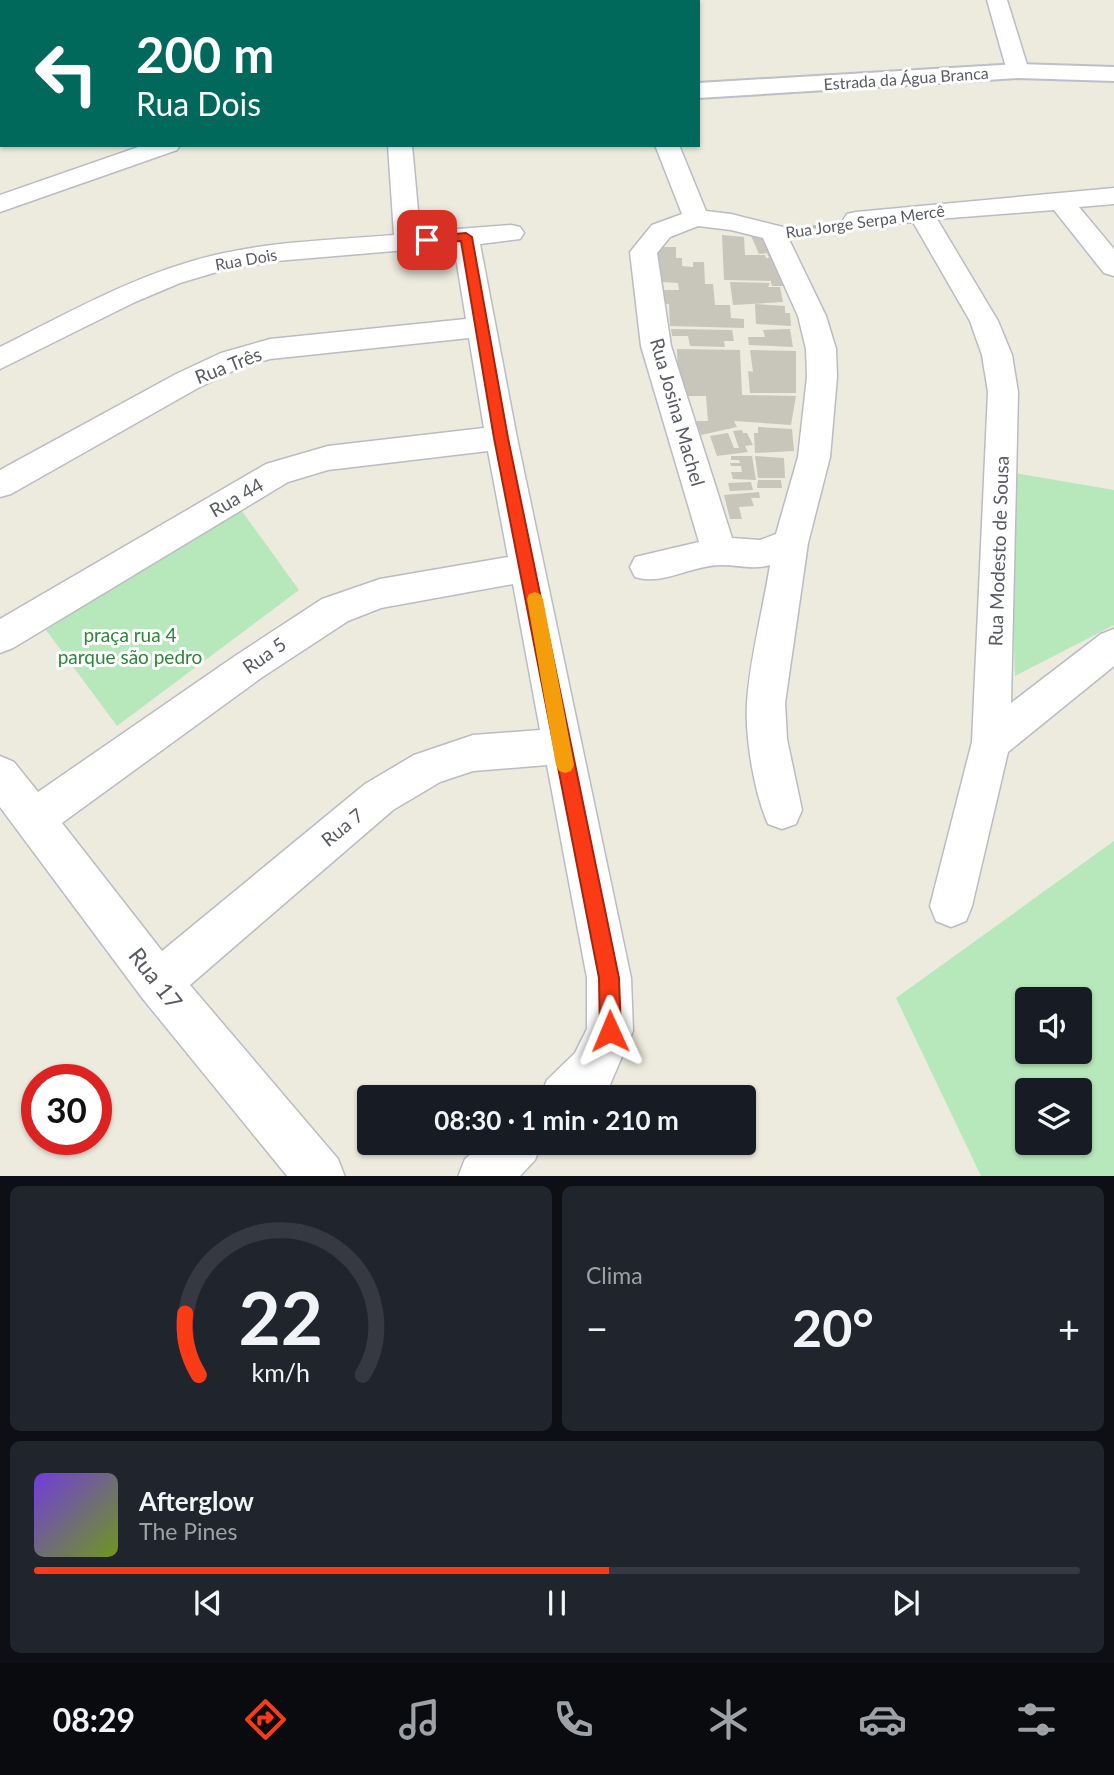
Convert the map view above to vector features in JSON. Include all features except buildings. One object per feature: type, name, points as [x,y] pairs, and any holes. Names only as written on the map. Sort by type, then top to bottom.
[{"type":"main road","name":"Estrada da Água Branca","points":[[700,91],[1018,71],[1114,74]]},
{"type":"street","points":[[997,0],[1018,71]]},
{"type":"street","points":[[0,204],[162,147]]},
{"type":"street","points":[[400,147],[408,241]]},
{"type":"street","points":[[668,147],[696,218]]},
{"type":"street","name":"Rua Jorge Serpa Mercê","points":[[856,220],[1114,196]]},
{"type":"street","points":[[1061,202],[1114,267]]},
{"type":"street","name":"Rua Modesto de Sousa","points":[[920,212],[984,321],[997,355],[1003,392],[991,742],[951,906]]},
{"type":"street","name":"Rua Jorge Serpa Mercê","points":[[696,218],[731,222],[774,233]]},
{"type":"street","name":"Rua Josina Machel","points":[[696,218],[661,231],[643,252],[656,346],[719,551]]},
{"type":"street","name":"Rua Dois","points":[[0,359],[125,296],[170,277],[217,263],[276,253],[511,233]]},
{"type":"street","points":[[774,233],[812,316],[821,349],[822,377],[814,457],[791,543],[765,703],[768,738],[782,810]]},
{"type":"street","points":[[466,237],[501,438],[609,978],[610,1031],[592,1070],[576,1085]]},
{"type":"street","name":"Rua Três","points":[[0,485],[187,381],[232,360],[270,349],[323,342],[482,327]]},
{"type":"street","name":"Rua 44","points":[[0,637],[276,474],[328,458],[501,438]]},
{"type":"street","points":[[647,567],[719,551],[761,554],[791,543]]},
{"type":"street","name":"Rua 5","points":[[34,819],[248,667],[335,610],[380,594],[528,567]]},
{"type":"street","points":[[991,742],[1114,645]]},
{"type":"street","name":"Rua 7","points":[[159,983],[379,797],[428,768],[473,753],[561,746]]},
{"type":"street","name":"Rua 17","points":[[0,775],[159,983],[319,1176]]},
{"type":"street","points":[[484,1176],[506,1155]]},
{"type":"path","name":"Rua Jorge Serpa Mercê","points":[[774,233],[856,220]]},
{"type":"green space","points":[[1008,472],[1114,490],[1114,625],[1015,676]]},
{"type":"green space","name":"praça rua 4 parque são pedro","points":[[239,507],[299,590],[117,726],[46,630]]},
{"type":"green space","points":[[1114,841],[1114,1176],[981,1176],[896,998]]},
{"type":"slow traffic","points":[[535,599],[565,765]]},
{"type":"route","points":[[427,240],[466,237],[501,438],[609,978],[610,1031]]}]
